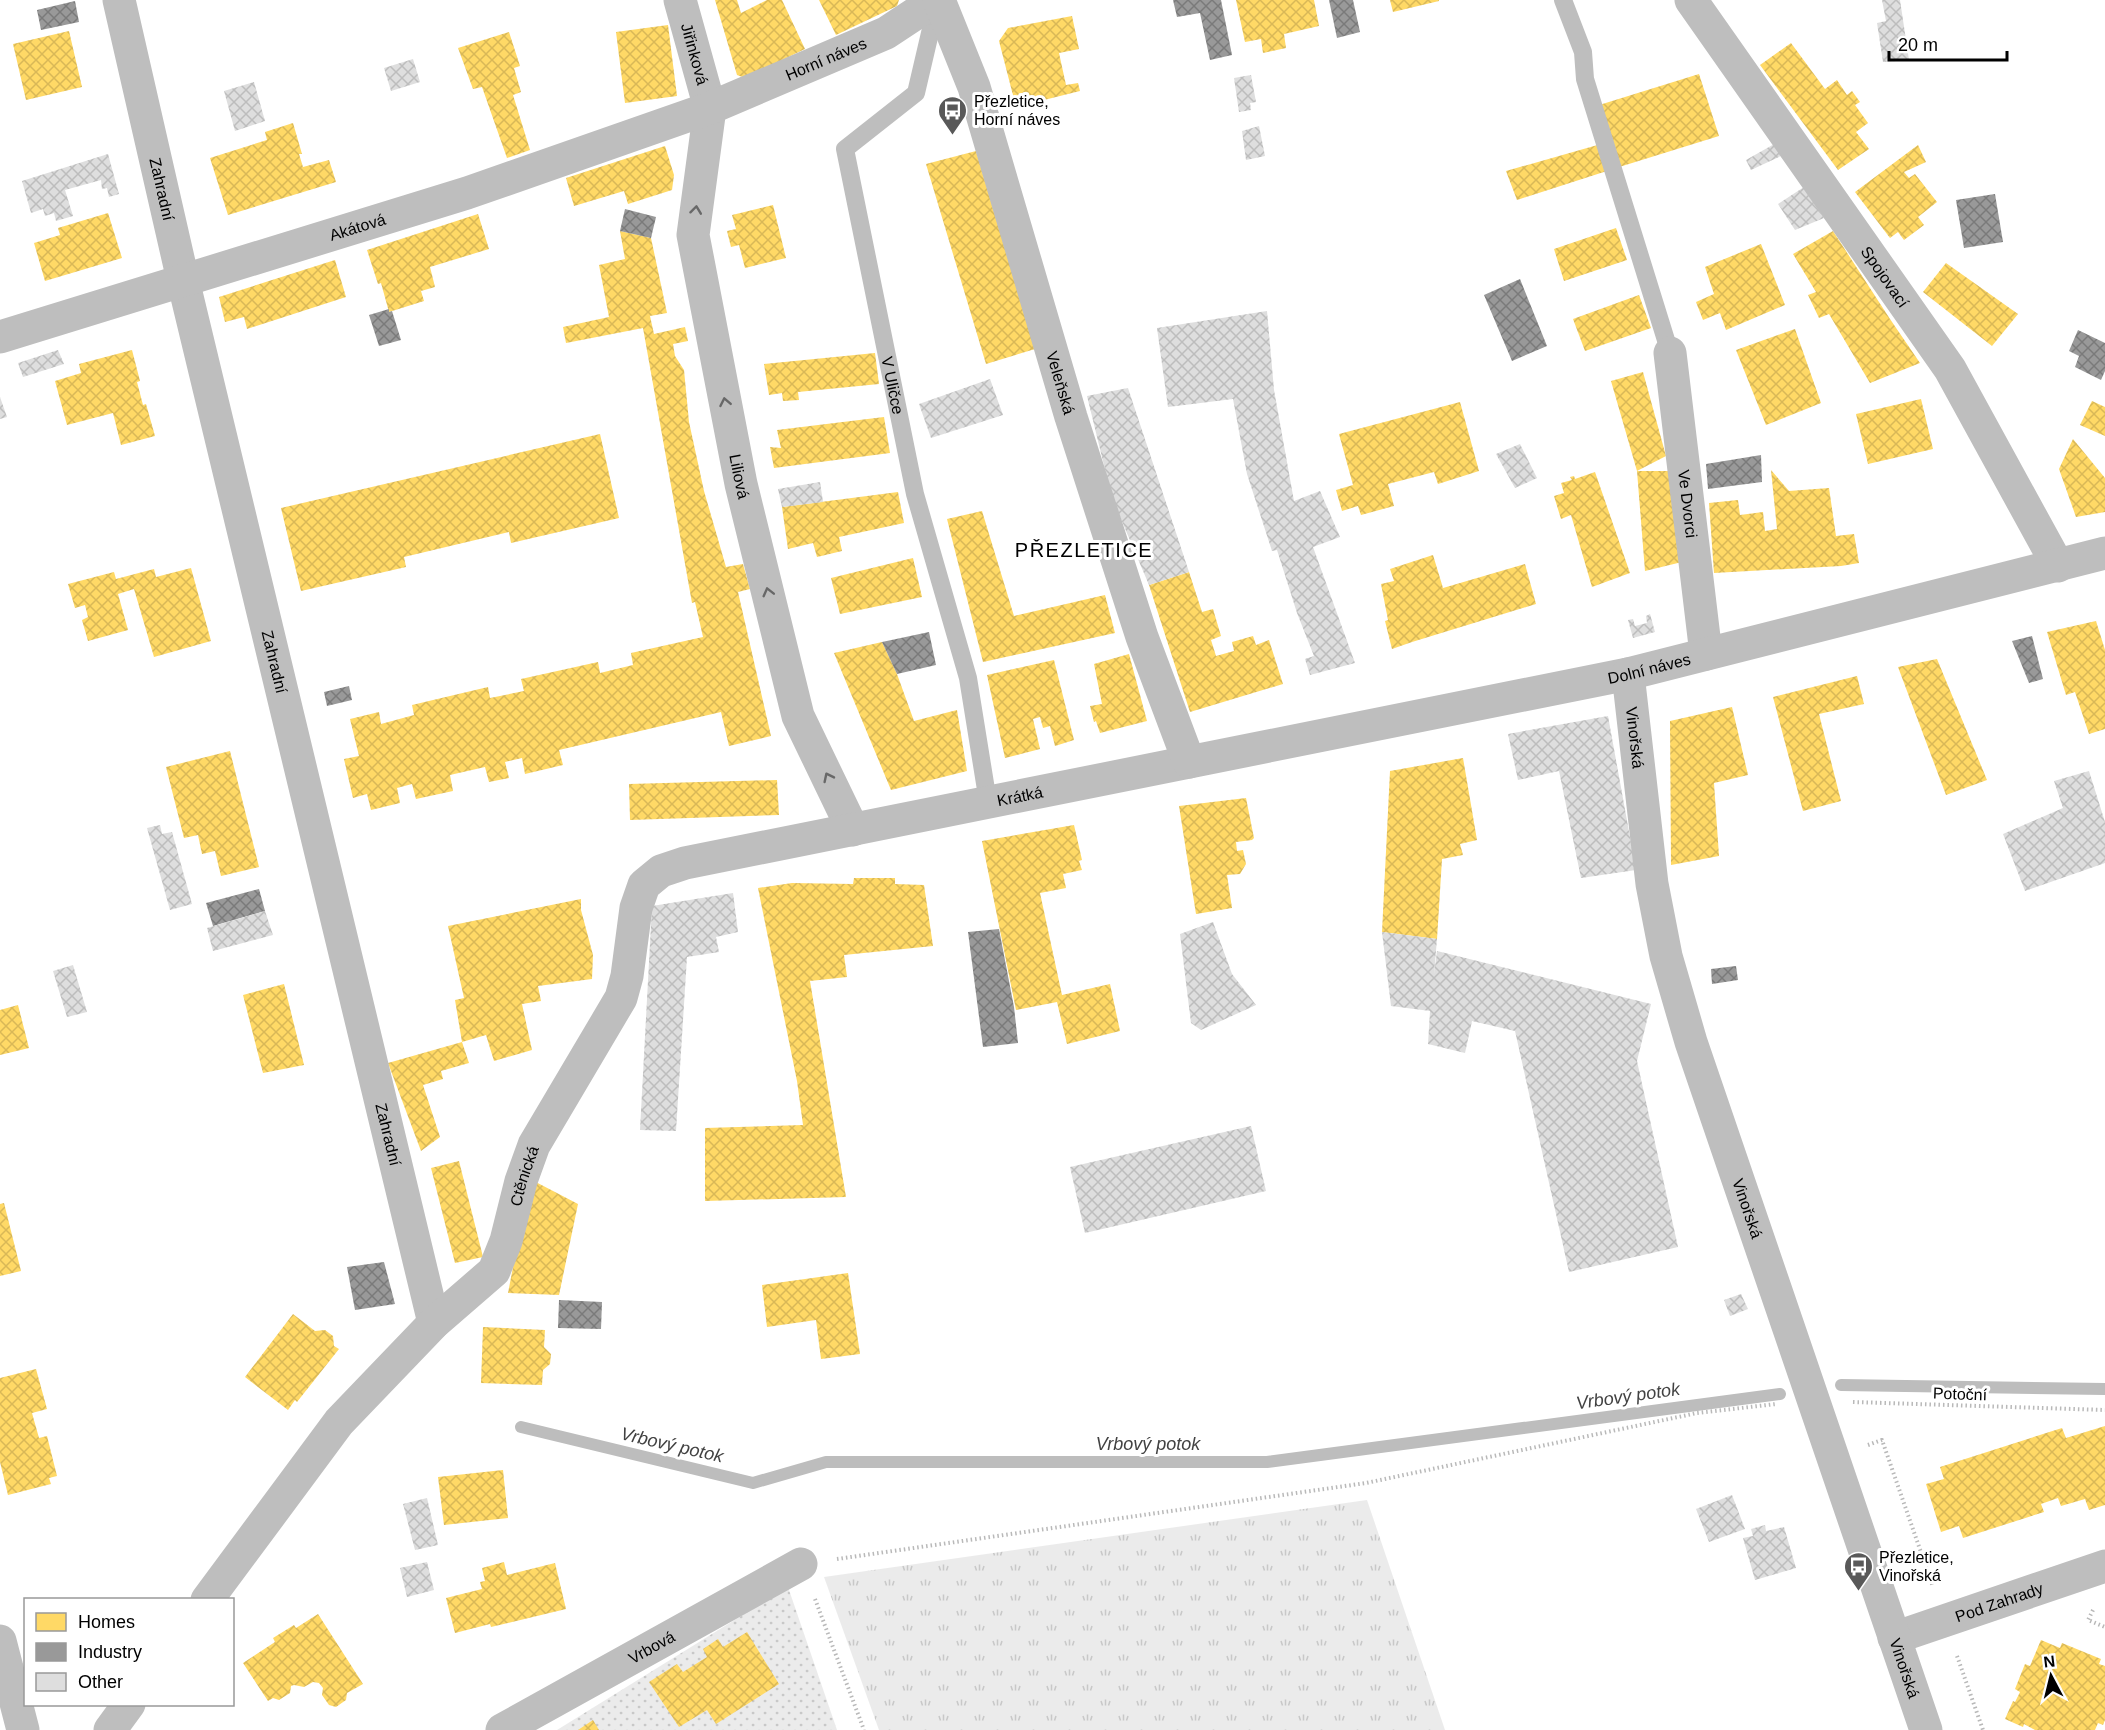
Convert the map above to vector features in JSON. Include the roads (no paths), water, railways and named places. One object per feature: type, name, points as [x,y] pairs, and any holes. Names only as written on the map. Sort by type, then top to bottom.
[{"type":"street","name":"Zahradní","points":[[119,0],[183,280],[434,1323]]},
{"type":"street","name":"Jiřinková","points":[[680,0],[710,108]]},
{"type":"street","name":"Horní náves","points":[[710,108],[886,33],[938,0]]},
{"type":"street","name":"Veleňská","points":[[938,0],[975,87],[1071,417],[1142,638],[1189,762]]},
{"type":"street","name":"Spojovací","points":[[1691,0],[1950,369],[2058,566]]},
{"type":"street","name":"Akátová","points":[[0,337],[467,193],[710,108]]},
{"type":"street","name":"Liliová","points":[[710,108],[693,235],[739,473],[798,716],[853,830]]},
{"type":"street","name":"Ve Dvorci","points":[[1670,353],[1706,654]]},
{"type":"street","name":"Dolní náves","points":[[1189,762],[1628,674],[2105,553]]},
{"type":"street","name":"Vinořská","points":[[1628,674],[1652,884],[1666,956],[1691,1042],[1926,1730]]},
{"type":"street","name":"Krátká","points":[[853,830],[1189,762]]},
{"type":"street","name":"Ctěnická","points":[[208,1598],[339,1422],[434,1323],[494,1271],[506,1241],[531,1152],[621,998],[627,976],[636,908],[644,885],[661,871],[685,863],[853,830]]},
{"type":"street","name":"Vrbová","points":[[502,1730],[801,1564]]},
{"type":"street","name":"Pod Zahrady","points":[[1894,1638],[2105,1566]]},
{"type":"street","points":[[0,1641],[23,1730]]},
{"type":"street","points":[[110,1730],[128,1706]]},
{"type":"lane","name":"V Uličce","points":[[938,0],[916,93],[844,149],[915,494],[968,678],[988,802]]},
{"type":"lane","points":[[1563,0],[1583,52],[1586,79],[1670,353]]},
{"type":"waterway","name":"Vrbový potok","points":[[1841,1385],[2105,1389]]},
{"type":"waterway","name":"Vrbový potok","points":[[521,1427],[753,1483],[826,1462],[1267,1462],[1780,1394]]},
{"type":"place","name":"Přezletice, Horní náves","points":[[953,136]]},
{"type":"place","name":"Přezletice, Vinořská","points":[[1858,1592]]},
{"type":"district","name":"PŘEZLETICE","points":[[1084,550]]}]
